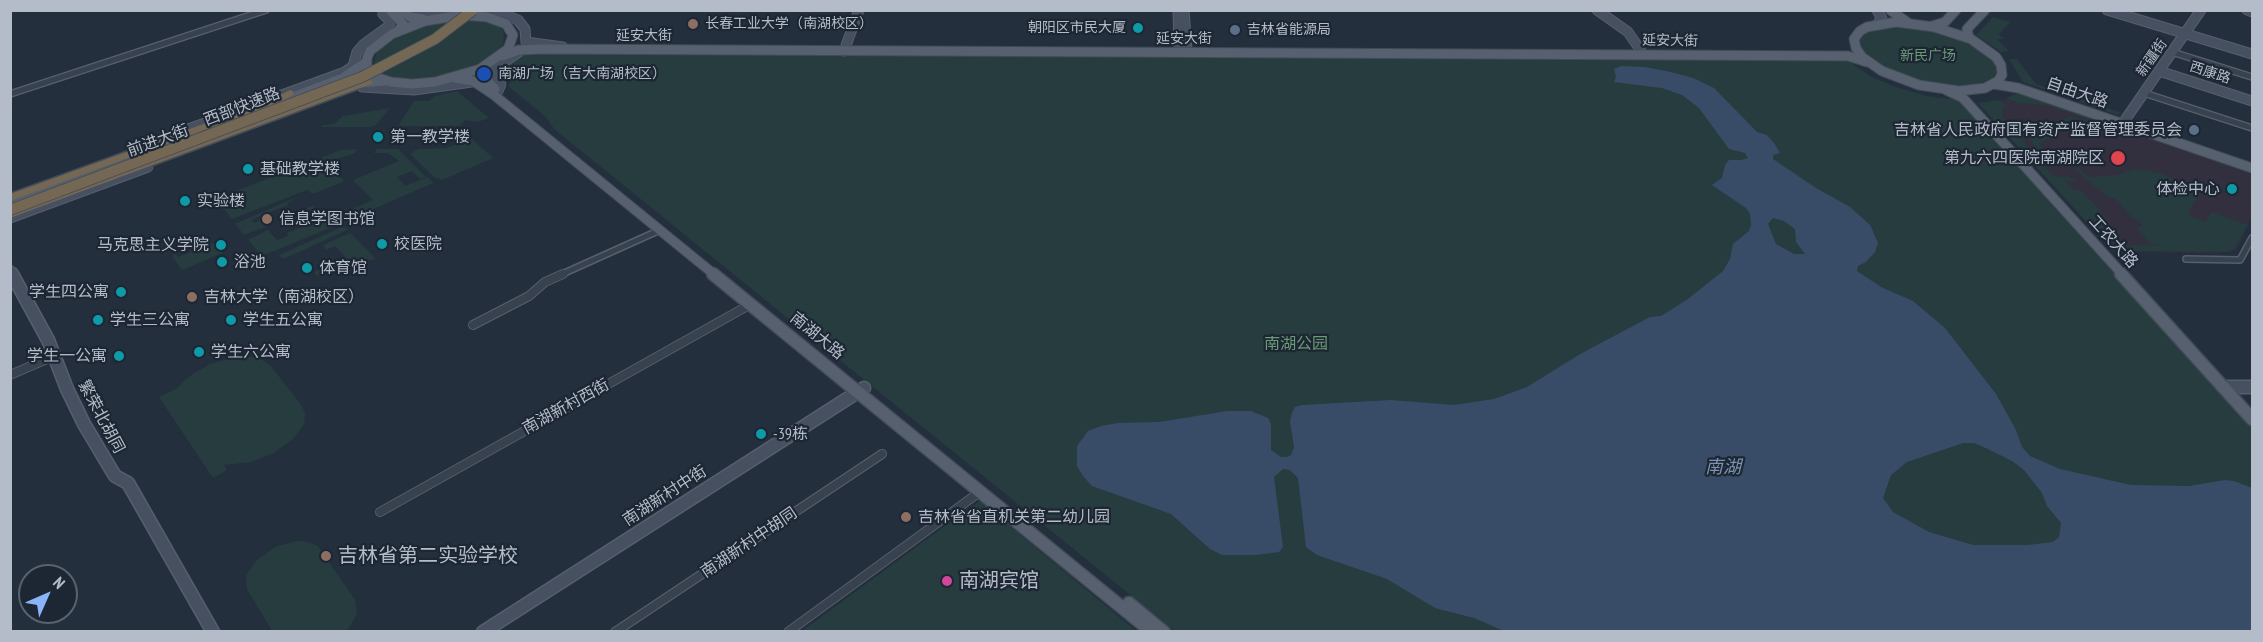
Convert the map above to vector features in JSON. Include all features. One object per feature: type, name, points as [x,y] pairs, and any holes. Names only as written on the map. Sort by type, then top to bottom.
[{"type":"highway","name":"西部快速路","points":[[10,200],[348,78],[423,40],[464,10]]},
{"type":"highway","name":"西部快速路","points":[[10,213],[362,77],[426,44],[473,10]]},
{"type":"highway","points":[[10,213],[364,85]]},
{"type":"highway","points":[[10,200],[291,95]]},
{"type":"main road","points":[[388,10],[403,24],[398,31]]},
{"type":"main road","points":[[401,10],[415,18],[487,13],[509,26],[513,40],[502,56],[483,68],[455,78]]},
{"type":"main road","points":[[1881,23],[1921,24],[1969,38],[1996,57],[2001,65],[2002,75],[1994,84],[1970,90],[1946,90],[1903,81],[1867,62],[1856,48],[1854,39],[1857,33],[1888,18],[1884,10]]},
{"type":"main road","points":[[1890,10],[1910,23]]},
{"type":"main road","points":[[1931,26],[1942,24],[1956,10]]},
{"type":"main road","points":[[1969,38],[1967,29],[1985,10]]},
{"type":"main road","points":[[342,74],[366,60],[377,44],[398,31],[436,18]]},
{"type":"main road","name":"延安大街","points":[[513,40],[522,45],[844,50]]},
{"type":"main road","name":"延安大街","points":[[502,56],[531,49],[1846,53],[1856,48]]},
{"type":"main road","name":"延安大街","points":[[1642,53],[1848,56],[1867,62]]},
{"type":"main road","points":[[366,60],[369,72],[385,81]]},
{"type":"main road","name":"前进大街","points":[[10,200],[291,95],[343,78],[360,68],[366,60]]},
{"type":"main road","name":"南湖大路","points":[[483,68],[480,73],[483,78],[498,91],[1152,632]]},
{"type":"main road","name":"自由大路","points":[[2002,75],[2020,85],[2253,164]]},
{"type":"main road","name":"前进大街","points":[[364,85],[385,81],[412,84],[455,78]]},
{"type":"main road","name":"南湖大路","points":[[455,78],[477,83],[1164,632]]},
{"type":"main road","name":"自由大路","points":[[1994,84],[2018,88],[2253,168]]},
{"type":"main road","name":"工农大路","points":[[1946,90],[1963,98],[2227,387],[2253,412]]},
{"type":"main road","name":"工农大路","points":[[1970,90],[1967,94],[1968,99],[2227,387],[2253,419]]},
{"type":"street","points":[[10,94],[266,10]]},
{"type":"street","points":[[342,74],[353,66],[357,52],[363,45],[389,26],[390,21],[383,14],[388,10]]},
{"type":"street","points":[[411,10],[423,16],[454,10]]},
{"type":"street","points":[[436,18],[454,10]]},
{"type":"street","points":[[844,50],[859,10]]},
{"type":"street","points":[[1178,10],[1182,51]]},
{"type":"street","points":[[1182,51],[1184,10]]},
{"type":"street","points":[[1597,10],[1628,32],[1642,53]]},
{"type":"street","points":[[1877,10],[1882,19],[1881,23]]},
{"type":"street","points":[[1898,10],[1921,24]]},
{"type":"street","points":[[2107,10],[2253,54]]},
{"type":"street","name":"新疆街","points":[[2125,120],[2201,10]]},
{"type":"street","points":[[2247,10],[2253,12]]},
{"type":"street","points":[[487,13],[518,20],[525,29],[526,42],[562,46]]},
{"type":"street","points":[[498,91],[501,84],[491,71],[515,54],[531,49]]},
{"type":"street","points":[[2172,52],[2253,77]]},
{"type":"street","name":"西康路","points":[[2159,71],[2253,101]]},
{"type":"street","name":"前进大街","points":[[291,95],[342,74]]},
{"type":"street","points":[[364,85],[414,90],[465,82],[477,83]]},
{"type":"street","name":"前进大街","points":[[10,213],[364,85]]},
{"type":"street","points":[[2144,93],[2253,128]]},
{"type":"street","points":[[473,325],[529,296],[545,282],[660,230]]},
{"type":"street","points":[[2186,259],[2240,260],[2253,238]]},
{"type":"street","name":"繁荣北胡同","points":[[10,270],[36,315],[84,424],[115,476],[128,483],[213,632]]},
{"type":"street","name":"南湖新村西街","points":[[380,512],[752,304]]},
{"type":"street","points":[[10,375],[54,356]]},
{"type":"street","points":[[2227,387],[2253,387]]},
{"type":"street","name":"南湖新村中街","points":[[483,632],[861,390]]},
{"type":"street","name":"南湖新村中胡同","points":[[615,632],[882,454]]},
{"type":"street","points":[[788,632],[981,491]]},
{"type":"shaded area","name":"第九六四医院南湖院区","points":[[2018,93],[2252,173],[2252,216],[2237,249],[2230,252],[2206,253],[2113,251],[1978,103],[2005,99]]},
{"type":"green space","points":[[1993,17],[2010,22],[1999,34],[2004,39],[1997,39],[2009,51],[2001,52],[1976,35]]},
{"type":"green space","points":[[445,19],[483,20],[496,24],[504,32],[503,44],[495,54],[480,64],[467,70],[430,79],[396,78],[382,73],[376,67],[374,61],[377,51],[398,34]]},
{"type":"green space","name":"新民广场","points":[[1886,25],[1948,32],[1984,50],[1996,64],[1997,74],[1993,79],[1981,85],[1957,88],[1898,76],[1867,57],[1860,47],[1860,40],[1865,33]]},
{"type":"green space","name":"南湖公园","points":[[566,51],[1847,60],[1870,76],[1896,87],[1927,96],[1959,100],[2252,427],[2252,631],[1175,631],[554,129],[546,117],[508,86],[511,81],[498,72],[522,55]]},
{"type":"green space","points":[[2009,59],[2017,59],[2036,84],[2122,113],[2117,115],[2023,82]]},
{"type":"green space","points":[[457,91],[489,118],[478,122],[465,120],[457,126],[398,126],[414,101],[429,101],[435,96]]},
{"type":"green space","points":[[2018,93],[2165,144],[2045,105],[2019,103],[2006,98]]},
{"type":"green space","points":[[1999,100],[2006,106],[2002,109],[2002,116],[2022,137],[2030,152],[2053,176],[2069,177],[2078,181],[2065,181],[2073,190],[2081,190],[2107,219],[2103,219],[2117,233],[2112,234],[2121,242],[2104,241],[1978,103]]},
{"type":"green space","points":[[390,108],[376,125],[371,127],[321,127],[334,124],[343,116]]},
{"type":"green space","points":[[2070,117],[2112,131],[2088,127],[2070,131],[2058,124],[2059,120]]},
{"type":"green space","points":[[2028,126],[2045,129],[2055,135],[2039,143],[2045,152],[2035,147],[2027,134]]},
{"type":"green space","points":[[471,138],[493,158],[442,180],[434,177],[410,154],[418,149],[447,148]]},
{"type":"green space","points":[[357,149],[355,153],[322,164],[345,181],[315,193],[307,190],[232,219],[218,202],[223,196],[341,150]]},
{"type":"green space","points":[[377,149],[398,149],[426,177],[420,179],[412,171],[397,177],[405,186],[428,177],[433,183],[339,224],[333,217],[373,200],[353,180],[399,161],[388,153],[374,153]]},
{"type":"green space","points":[[2078,167],[2089,177],[2116,175],[2135,169],[2159,173],[2198,189],[2199,192],[2189,212],[2191,217],[2206,222],[2211,212],[2248,225],[2235,248],[2228,252],[2113,251],[2109,246],[2165,245],[2151,244],[2137,228],[2142,226],[2141,222],[2131,216],[2116,199],[2108,197],[2085,178],[2076,169]]},
{"type":"green space","points":[[297,197],[287,203],[288,205],[251,220],[254,223],[261,220],[266,227],[244,235],[235,224]]},
{"type":"green space","points":[[313,206],[330,228],[262,256],[248,240],[268,230],[277,240],[288,236],[287,233],[317,221],[307,208]]},
{"type":"green space","points":[[342,227],[349,229],[286,258],[281,258],[279,255]]},
{"type":"green space","points":[[350,233],[376,259],[349,264],[317,276],[314,272],[346,258],[335,246],[326,250],[323,245]]},
{"type":"green space","points":[[213,243],[222,253],[185,269],[181,269],[172,256],[175,253],[178,257]]},
{"type":"green space","points":[[253,357],[270,365],[302,406],[305,414],[304,424],[293,439],[274,453],[251,462],[224,465],[227,470],[213,478],[159,397],[176,389],[190,376],[210,364],[232,358]]},
{"type":"green space","name":"南湖宾馆","points":[[980,501],[1136,631],[802,631],[953,520]]},
{"type":"green space","points":[[296,541],[309,542],[318,546],[355,600],[357,614],[347,631],[272,631],[247,589],[246,575],[257,560],[275,547]]},
{"type":"water","name":"南湖","points":[[1621,66],[1645,67],[1693,78],[1714,88],[1757,132],[1767,135],[1774,143],[1780,153],[1773,155],[1773,159],[1816,188],[1850,207],[1870,225],[1878,243],[1875,252],[1866,262],[1858,266],[1857,271],[1881,287],[1913,301],[1945,328],[1996,394],[2016,430],[2022,447],[2030,456],[2060,469],[2131,485],[2189,486],[2225,480],[2252,488],[2252,631],[1504,631],[1474,618],[1435,608],[1387,579],[1317,555],[1306,547],[1298,478],[1290,470],[1283,469],[1274,477],[1283,547],[1279,552],[1255,555],[1222,555],[1210,549],[1171,514],[1092,486],[1083,476],[1077,466],[1077,446],[1088,431],[1101,426],[1118,423],[1159,422],[1227,411],[1251,411],[1268,418],[1271,424],[1271,450],[1281,457],[1287,457],[1291,455],[1294,447],[1290,421],[1295,407],[1391,400],[1454,405],[1494,399],[1527,387],[1582,353],[1650,317],[1661,316],[1688,299],[1723,271],[1730,259],[1733,244],[1749,231],[1750,214],[1746,208],[1712,185],[1722,178],[1725,165],[1729,160],[1748,158],[1745,153],[1729,149],[1699,108],[1682,95],[1662,88],[1614,82],[1616,77],[1614,69]],"holes":[[[1773,218],[1784,221],[1795,229],[1796,242],[1805,254],[1794,254],[1776,244],[1768,224]],[[1963,443],[1974,443],[1988,449],[2024,470],[2061,523],[2059,537],[2053,542],[2028,545],[1973,545],[1929,532],[1893,512],[1883,498],[1891,475],[1907,462]]]},
{"type":"place","name":"长春工业大学（南湖校区）","points":[[693,24]]},
{"type":"place","name":"朝阳区市民大厦","points":[[1138,28]]},
{"type":"place","name":"吉林省能源局","points":[[1235,30]]},
{"type":"place","name":"南湖广场（吉大南湖校区）","points":[[484,74]]},
{"type":"place","name":"吉林省人民政府国有资产监督管理委员会","points":[[2194,130]]},
{"type":"place","name":"第一教学楼","points":[[378,137]]},
{"type":"place","name":"第九六四医院南湖院区","points":[[2118,158]]},
{"type":"place","name":"基础教学楼","points":[[248,169]]},
{"type":"place","name":"体检中心","points":[[2232,189]]},
{"type":"place","name":"实验楼","points":[[185,201]]},
{"type":"place","name":"信息学图书馆","points":[[267,219]]},
{"type":"place","name":"校医院","points":[[382,244]]},
{"type":"place","name":"马克思主义学院","points":[[221,245]]},
{"type":"place","name":"浴池","points":[[222,262]]},
{"type":"place","name":"体育馆","points":[[307,268]]},
{"type":"place","name":"学生四公寓","points":[[121,292]]},
{"type":"place","name":"吉林大学（南湖校区）","points":[[192,297]]},
{"type":"place","name":"学生三公寓","points":[[98,320]]},
{"type":"place","name":"学生五公寓","points":[[231,320]]},
{"type":"place","name":"学生六公寓","points":[[199,352]]},
{"type":"place","name":"学生一公寓","points":[[119,356]]},
{"type":"place","name":"-39栋","points":[[761,434]]},
{"type":"place","name":"吉林省省直机关第二幼儿园","points":[[906,517]]},
{"type":"place","name":"吉林省第二实验学校","points":[[326,556]]},
{"type":"place","name":"南湖宾馆","points":[[947,581]]}]
